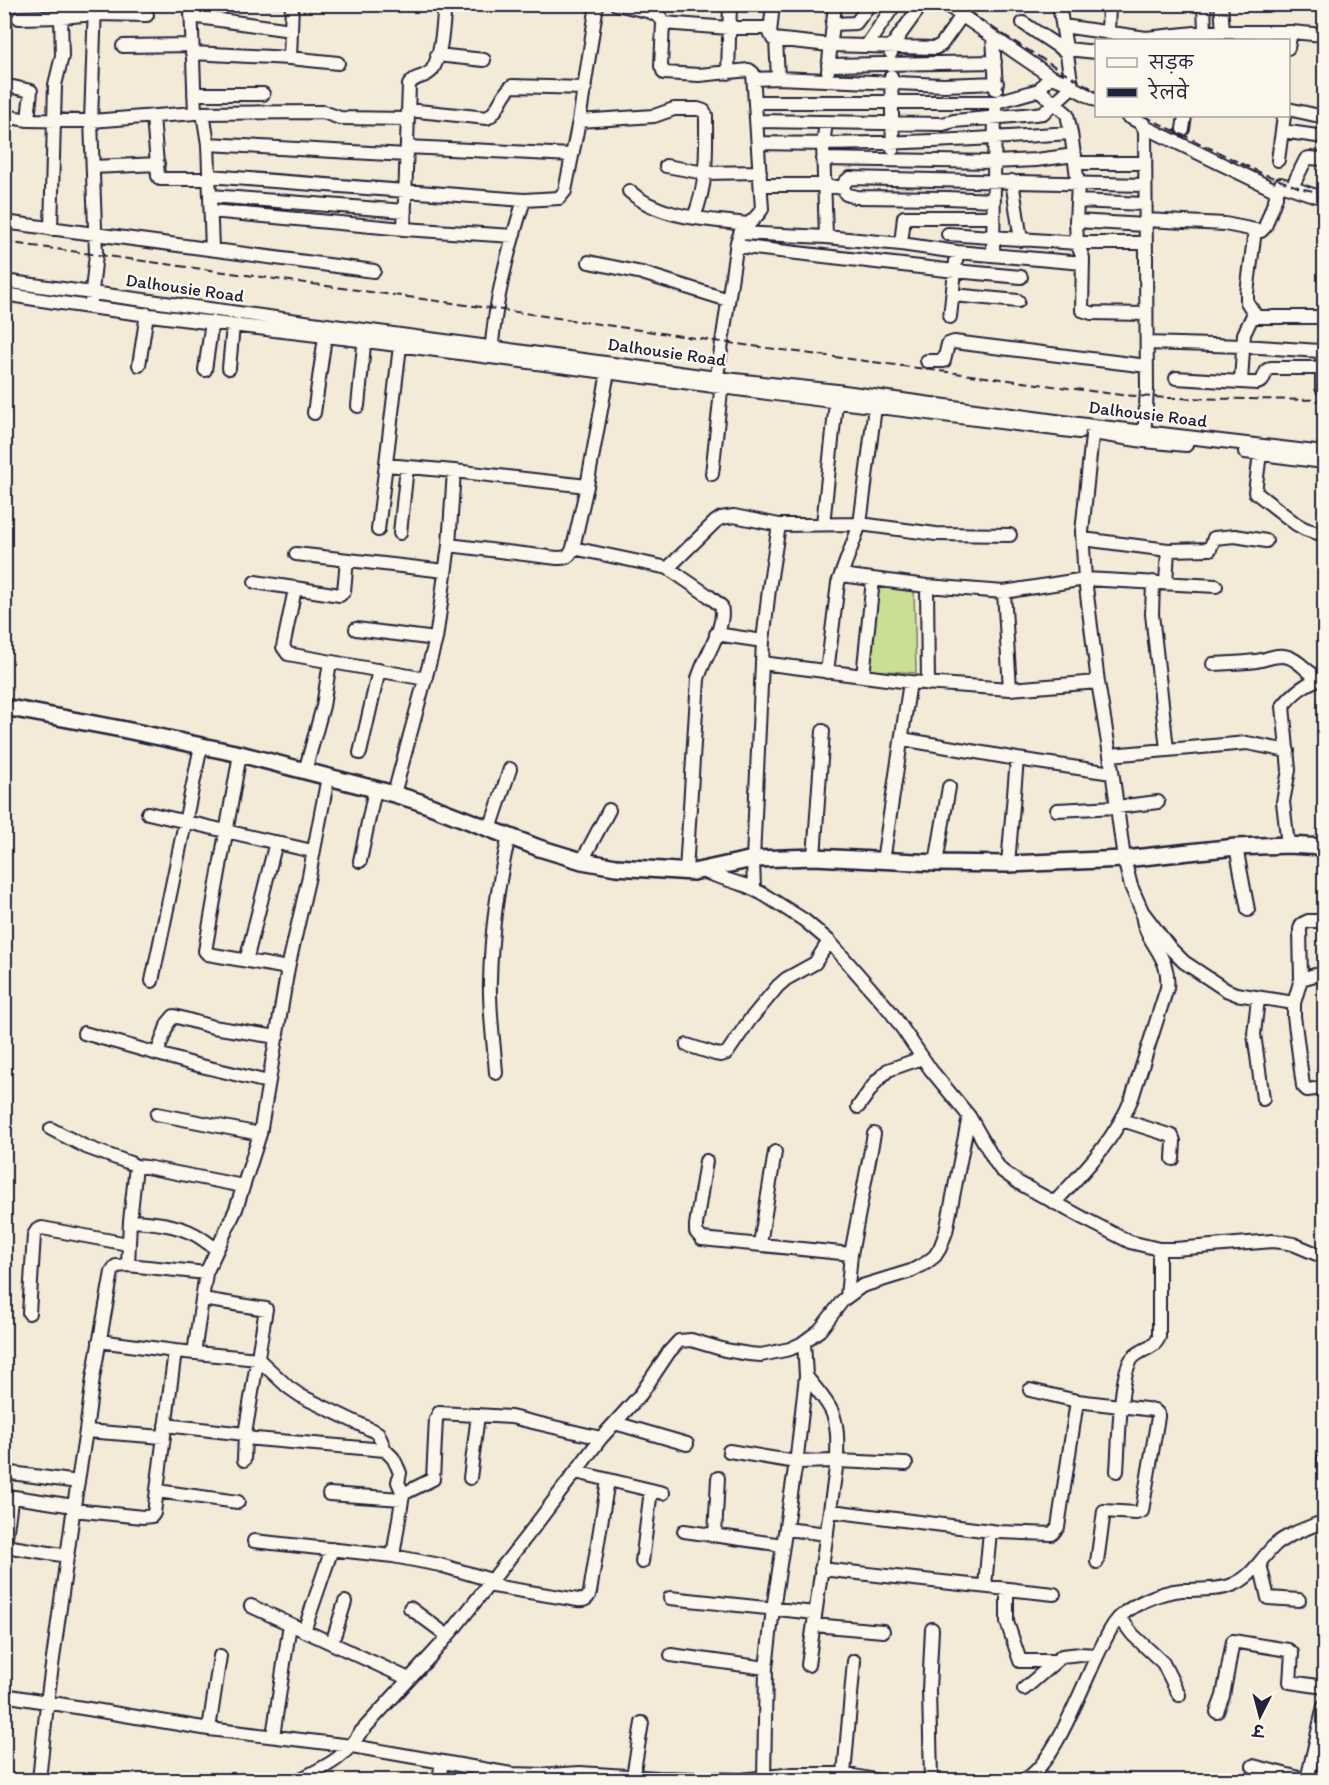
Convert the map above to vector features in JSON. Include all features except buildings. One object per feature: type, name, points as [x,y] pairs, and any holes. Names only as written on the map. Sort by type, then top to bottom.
[{"type":"main road","points":[[4,707],[240,754],[375,789],[420,802],[539,848],[582,861],[616,867],[686,872],[701,871],[753,859],[814,857],[1008,864],[1124,860],[1236,847],[1288,845],[1324,847]]},
{"type":"street","points":[[290,58],[292,4]]},
{"type":"street","points":[[404,229],[408,91],[411,81],[430,72],[436,62],[445,4]]},
{"type":"street","points":[[153,117],[158,176],[162,180],[210,177],[524,200],[555,199],[562,196],[565,191],[585,88],[597,4]]},
{"type":"street","points":[[616,4],[659,15],[663,23],[661,66],[664,74],[699,75],[749,70],[753,73],[762,208],[759,215],[741,234],[728,300],[712,474]]},
{"type":"street","points":[[728,73],[730,4]]},
{"type":"street","points":[[773,4],[770,28],[771,36],[776,40],[830,45],[939,47],[961,17]]},
{"type":"street","points":[[832,24],[856,24],[870,4]]},
{"type":"street","points":[[859,82],[864,45],[895,4]]},
{"type":"street","points":[[893,160],[891,47],[922,4]]},
{"type":"street","points":[[945,4],[1050,76],[1095,99]]},
{"type":"street","points":[[1059,4],[1072,86]]},
{"type":"street","points":[[1108,33],[1109,4]]},
{"type":"street","points":[[1204,4],[1205,32]]},
{"type":"street","points":[[1221,4],[1223,32]]},
{"type":"street","points":[[827,81],[834,5]]},
{"type":"street","points":[[91,300],[96,235],[91,121],[95,9]]},
{"type":"street","points":[[19,18],[61,17],[95,9],[147,15]]},
{"type":"street","points":[[212,249],[208,144],[194,94],[191,10],[291,30]]},
{"type":"street","points":[[51,229],[53,120],[55,85],[62,56],[61,17]]},
{"type":"street","points":[[663,23],[729,28],[770,28]]},
{"type":"street","points":[[1023,23],[1067,51],[1095,52]]},
{"type":"street","points":[[1063,26],[1146,39],[1205,32],[1291,32],[1324,35]]},
{"type":"street","points":[[1290,39],[1291,32]]},
{"type":"street","points":[[993,37],[997,83],[993,255]]},
{"type":"street","points":[[776,40],[778,78]]},
{"type":"street","points":[[123,46],[192,49],[338,63]]},
{"type":"street","points":[[437,55],[484,60]]},
{"type":"street","points":[[828,65],[995,62]]},
{"type":"street","points":[[755,102],[996,102],[1039,90],[1050,76]]},
{"type":"street","points":[[754,79],[944,85],[997,83]]},
{"type":"street","points":[[4,85],[32,91],[28,120]]},
{"type":"street","points":[[4,116],[28,120],[91,121],[199,113],[323,112],[340,118],[408,114],[487,118],[492,115],[505,92],[512,86],[585,88]]},
{"type":"street","points":[[757,121],[943,124],[954,121],[1039,114],[1055,103],[1072,86]]},
{"type":"street","points":[[1039,90],[1067,114],[1071,133],[1078,184],[1077,243],[1083,263],[1082,310],[1090,314],[1146,314]]},
{"type":"street","points":[[194,94],[263,94]]},
{"type":"street","points":[[579,121],[654,116],[674,109],[702,110],[706,115],[705,173],[703,192],[694,217]]},
{"type":"street","points":[[1290,109],[1324,117]]},
{"type":"street","points":[[1184,129],[1185,117]]},
{"type":"street","points":[[1278,160],[1284,117]]},
{"type":"street","points":[[1144,121],[1147,343],[1144,436]]},
{"type":"street","points":[[1144,121],[1273,189],[1276,193]]},
{"type":"street","points":[[826,122],[823,145],[826,237]]},
{"type":"street","points":[[1282,131],[1324,137]]},
{"type":"street","points":[[758,143],[823,145],[950,141],[1071,133]]},
{"type":"street","points":[[208,144],[572,155]]},
{"type":"street","points":[[823,159],[994,162],[1075,159],[1144,163]]},
{"type":"street","points":[[1295,181],[1306,159],[1324,159]]},
{"type":"street","points":[[93,166],[158,164]]},
{"type":"street","points":[[666,166],[705,173],[843,188]]},
{"type":"street","points":[[843,188],[847,179],[850,178],[1144,185]]},
{"type":"street","points":[[1012,181],[1021,240]]},
{"type":"street","points":[[1076,221],[1225,224],[1261,231],[1265,227],[1281,184],[1324,197]]},
{"type":"street","points":[[843,188],[846,194],[856,197],[994,200]]},
{"type":"street","points":[[629,191],[659,210],[694,217],[741,234],[955,271],[1021,277]]},
{"type":"street","points":[[211,196],[405,211]]},
{"type":"street","points":[[947,198],[948,234],[955,271],[950,317]]},
{"type":"street","points":[[491,353],[496,309],[524,200]]},
{"type":"street","points":[[1077,201],[1144,204]]},
{"type":"street","points":[[211,211],[404,229],[513,236]]},
{"type":"street","points":[[901,244],[904,217],[993,217]]},
{"type":"street","points":[[4,222],[374,271]]},
{"type":"street","points":[[1241,382],[1245,330],[1254,317],[1254,310],[1247,302],[1246,293],[1255,230]]},
{"type":"street","points":[[741,234],[826,237],[901,244],[952,252],[1083,263]]},
{"type":"street","points":[[948,234],[1077,243],[1145,243]]},
{"type":"street","points":[[589,262],[642,273],[728,300]]},
{"type":"street","name":"Dalhousie Road","points":[[4,281],[147,314],[233,326],[325,337],[365,336],[400,346],[610,362],[836,402],[876,402]]},
{"type":"street","name":"Dalhousie Road","points":[[4,294],[91,300],[491,353],[608,372],[719,383],[1093,429],[1324,462]]},
{"type":"street","points":[[953,295],[1018,301]]},
{"type":"street","points":[[139,365],[147,314]]},
{"type":"street","points":[[1254,317],[1324,317]]},
{"type":"street","points":[[205,370],[213,322]]},
{"type":"street","points":[[229,368],[233,326]]},
{"type":"street","points":[[358,406],[365,336]]},
{"type":"street","points":[[314,413],[325,337]]},
{"type":"street","points":[[927,361],[944,361],[948,344],[954,342],[1147,366]]},
{"type":"street","points":[[1147,343],[1320,351],[1322,388]]},
{"type":"street","points":[[378,530],[400,346]]},
{"type":"street","points":[[1176,378],[1260,383],[1267,370],[1274,367],[1322,368]]},
{"type":"street","points":[[449,545],[562,558],[570,555],[587,486],[608,372]]},
{"type":"street","points":[[823,524],[836,402]]},
{"type":"street","points":[[827,672],[837,591],[860,524],[876,402]]},
{"type":"street","points":[[1093,429],[1083,539],[1085,579],[1124,860],[1133,893],[1142,911],[1170,948],[1184,962],[1226,990],[1245,997],[1294,1004]]},
{"type":"street","name":"Dalhousie Road","points":[[1144,436],[1324,453]]},
{"type":"street","points":[[1260,454],[1255,492],[1305,529],[1324,535]]},
{"type":"street","points":[[386,465],[587,486]]},
{"type":"street","points":[[400,533],[407,467]]},
{"type":"street","points":[[394,794],[436,639],[449,545],[454,471]]},
{"type":"street","points":[[668,568],[721,518],[734,516],[779,525],[860,524],[936,534],[1010,535]]},
{"type":"street","points":[[754,889],[753,859],[763,641],[779,525]]},
{"type":"street","points":[[1083,539],[1168,550],[1210,549],[1214,538],[1235,536],[1266,540]]},
{"type":"street","points":[[573,548],[668,568],[720,604],[722,615],[698,679],[686,872]]},
{"type":"street","points":[[1166,583],[1168,550]]},
{"type":"street","points":[[297,554],[445,572]]},
{"type":"street","points":[[255,582],[342,595],[347,560]]},
{"type":"street","points":[[841,575],[927,586],[1004,592],[1085,579],[1216,586]]},
{"type":"street","points":[[863,676],[873,580]]},
{"type":"street","points":[[1153,582],[1152,614],[1167,749]]},
{"type":"street","points":[[927,586],[928,684]]},
{"type":"street","points":[[295,589],[284,650],[291,655],[426,679]]},
{"type":"street","points":[[1004,592],[1010,689]]},
{"type":"street","points":[[356,629],[436,639]]},
{"type":"street","points":[[716,634],[763,641]]},
{"type":"street","points":[[1213,664],[1285,656],[1296,661],[1315,677],[1322,679]]},
{"type":"street","points":[[305,771],[322,706],[330,662]]},
{"type":"street","points":[[762,663],[928,684],[1010,689],[1098,682]]},
{"type":"street","points":[[360,753],[379,670]]},
{"type":"street","points":[[1288,845],[1283,802],[1288,777],[1288,751],[1283,706],[1293,693],[1322,679]]},
{"type":"street","points":[[883,861],[910,682]]},
{"type":"street","points":[[814,857],[823,731]]},
{"type":"street","points":[[902,739],[1112,773]]},
{"type":"street","points":[[1110,755],[1247,743],[1288,751]]},
{"type":"street","points":[[152,981],[201,746]]},
{"type":"street","points":[[240,754],[205,951],[208,954],[288,968]]},
{"type":"street","points":[[1008,864],[1017,759]]},
{"type":"street","points":[[490,829],[510,769]]},
{"type":"street","points":[[194,1353],[206,1273],[236,1209],[261,1134],[288,968],[328,777]]},
{"type":"street","points":[[936,863],[949,787]]},
{"type":"street","points":[[360,861],[375,789]]},
{"type":"street","points":[[1057,810],[1158,802]]},
{"type":"street","points":[[582,861],[609,810]]},
{"type":"street","points":[[148,813],[312,851]]},
{"type":"street","points":[[496,1073],[490,983],[498,889],[509,836]]},
{"type":"street","points":[[246,961],[276,842]]},
{"type":"street","points":[[1236,847],[1248,910]]},
{"type":"street","points":[[701,871],[754,889],[804,920],[829,941],[891,1012],[922,1058],[969,1116],[1001,1170],[1019,1184],[1130,1242],[1159,1249],[1272,1242],[1293,1244],[1324,1257]]},
{"type":"street","points":[[1054,1203],[1100,1153],[1122,1120],[1132,1098],[1167,988],[1168,971],[1146,930],[1142,911]]},
{"type":"street","points":[[1324,921],[1308,921],[1302,924],[1300,929],[1301,979],[1294,1004],[1303,1086],[1306,1090],[1324,1088]]},
{"type":"street","points":[[687,1045],[715,1054],[727,1053],[749,1021],[778,986],[815,963],[829,941]]},
{"type":"street","points":[[1301,979],[1315,975],[1324,976]]},
{"type":"street","points":[[1258,999],[1254,1034],[1263,1099]]},
{"type":"street","points":[[157,1054],[168,1023],[174,1016],[213,1027],[277,1037]]},
{"type":"street","points":[[84,1033],[268,1082]]},
{"type":"street","points":[[858,1107],[888,1070],[922,1058]]},
{"type":"street","points":[[157,1114],[261,1134]]},
{"type":"street","points":[[299,1780],[341,1757],[352,1746],[360,1732],[448,1636],[602,1438],[641,1394],[679,1341],[691,1340],[724,1350],[761,1355],[790,1349],[820,1330],[847,1297],[862,1286],[911,1271],[935,1256],[946,1232],[969,1116]]},
{"type":"street","points":[[1122,1120],[1172,1136],[1173,1159]]},
{"type":"street","points":[[51,1130],[86,1148],[136,1166],[243,1186]]},
{"type":"street","points":[[847,1297],[851,1254],[874,1134]]},
{"type":"street","points":[[760,1245],[775,1152]]},
{"type":"street","points":[[706,1161],[696,1225],[699,1237],[706,1240],[851,1254]]},
{"type":"street","points":[[128,1264],[136,1166]]},
{"type":"street","points":[[130,1221],[152,1222],[181,1229],[196,1235],[216,1249]]},
{"type":"street","points":[[29,1313],[34,1235],[37,1230],[42,1228],[128,1244]]},
{"type":"street","points":[[1117,1471],[1121,1406],[1127,1368],[1131,1359],[1155,1345],[1159,1337],[1159,1249]]},
{"type":"street","points":[[39,1780],[47,1703],[74,1508],[111,1272],[116,1266],[128,1264],[206,1273]]},
{"type":"street","points":[[202,1299],[266,1309],[245,1436],[244,1460]]},
{"type":"street","points":[[99,1341],[258,1359],[288,1388],[378,1433],[385,1450],[393,1458],[400,1473],[398,1482],[403,1496],[393,1556]]},
{"type":"street","points":[[764,1778],[766,1668],[796,1462],[806,1376],[804,1342]]},
{"type":"street","points":[[4,1552],[11,1501],[14,1497],[74,1508],[152,1516],[155,1511],[175,1351]]},
{"type":"street","points":[[806,1376],[832,1413],[836,1432],[837,1461],[808,1665]]},
{"type":"street","points":[[1030,1390],[1077,1401],[1154,1410],[1158,1414],[1142,1511],[1136,1513],[1104,1511],[1097,1562]]},
{"type":"street","points":[[831,1511],[990,1530],[1052,1534],[1058,1527],[1077,1401]]},
{"type":"street","points":[[329,1494],[403,1496],[433,1479],[436,1419],[441,1413],[511,1417],[602,1438]]},
{"type":"street","points":[[470,1478],[478,1415]]},
{"type":"street","points":[[615,1423],[687,1444]]},
{"type":"street","points":[[86,1431],[164,1431],[245,1436],[385,1450]]},
{"type":"street","points":[[729,1451],[796,1462],[906,1464]]},
{"type":"street","points":[[1324,1458],[1324,1468]]},
{"type":"street","points":[[4,1472],[78,1482]]},
{"type":"street","points":[[576,1472],[657,1492],[642,1562]]},
{"type":"street","points":[[715,1535],[718,1478]]},
{"type":"street","points":[[254,1541],[393,1556],[440,1565],[489,1582],[585,1600],[590,1592],[608,1480]]},
{"type":"street","points":[[157,1491],[238,1502]]},
{"type":"street","points":[[1024,1780],[1038,1771],[1047,1758],[1115,1622],[1130,1610],[1169,1592],[1230,1586],[1248,1577],[1277,1544],[1324,1521]]},
{"type":"street","points":[[786,1529],[827,1534]]},
{"type":"street","points":[[985,1586],[990,1530]]},
{"type":"street","points":[[684,1531],[783,1545]]},
{"type":"street","points":[[5,1546],[68,1556]]},
{"type":"street","points":[[304,1630],[332,1549]]},
{"type":"street","points":[[1260,1564],[1269,1599],[1299,1600]]},
{"type":"street","points":[[821,1569],[1054,1594]]},
{"type":"street","points":[[1007,1589],[1007,1622],[1020,1661],[1055,1661]]},
{"type":"street","points":[[670,1598],[773,1609],[883,1631]]},
{"type":"street","points":[[332,1643],[345,1602]]},
{"type":"street","points":[[251,1606],[409,1679]]},
{"type":"street","points":[[410,1608],[448,1636]]},
{"type":"street","points":[[1120,1618],[1132,1635],[1163,1663],[1179,1695]]},
{"type":"street","points":[[273,1736],[290,1624]]},
{"type":"street","points":[[931,1780],[929,1690],[932,1629]]},
{"type":"street","points":[[1217,1712],[1223,1696],[1233,1641],[1288,1650],[1292,1653],[1290,1682],[1324,1688]]},
{"type":"street","points":[[670,1655],[766,1668]]},
{"type":"street","points":[[1024,1689],[1055,1661],[1068,1655],[1097,1655]]},
{"type":"street","points":[[209,1729],[220,1656]]},
{"type":"street","points":[[844,1774],[854,1661]]},
{"type":"street","points":[[4,1695],[209,1729],[352,1746],[511,1774],[548,1778],[580,1773],[602,1777],[741,1780],[793,1774],[844,1774],[875,1780]]},
{"type":"street","points":[[1253,1766],[1307,1780],[1324,1706]]},
{"type":"street","points":[[633,1776],[642,1723]]},
{"type":"street","points":[[439,1780],[442,1762]]},
{"type":"green space","points":[[876,586],[914,589],[916,673],[869,670]]},
{"type":"railway","points":[[958,4],[1095,90]]},
{"type":"railway","points":[[1146,117],[1261,173],[1303,189],[1324,193]]},
{"type":"railway","points":[[4,242],[1121,395],[1169,398],[1324,400]]}]
